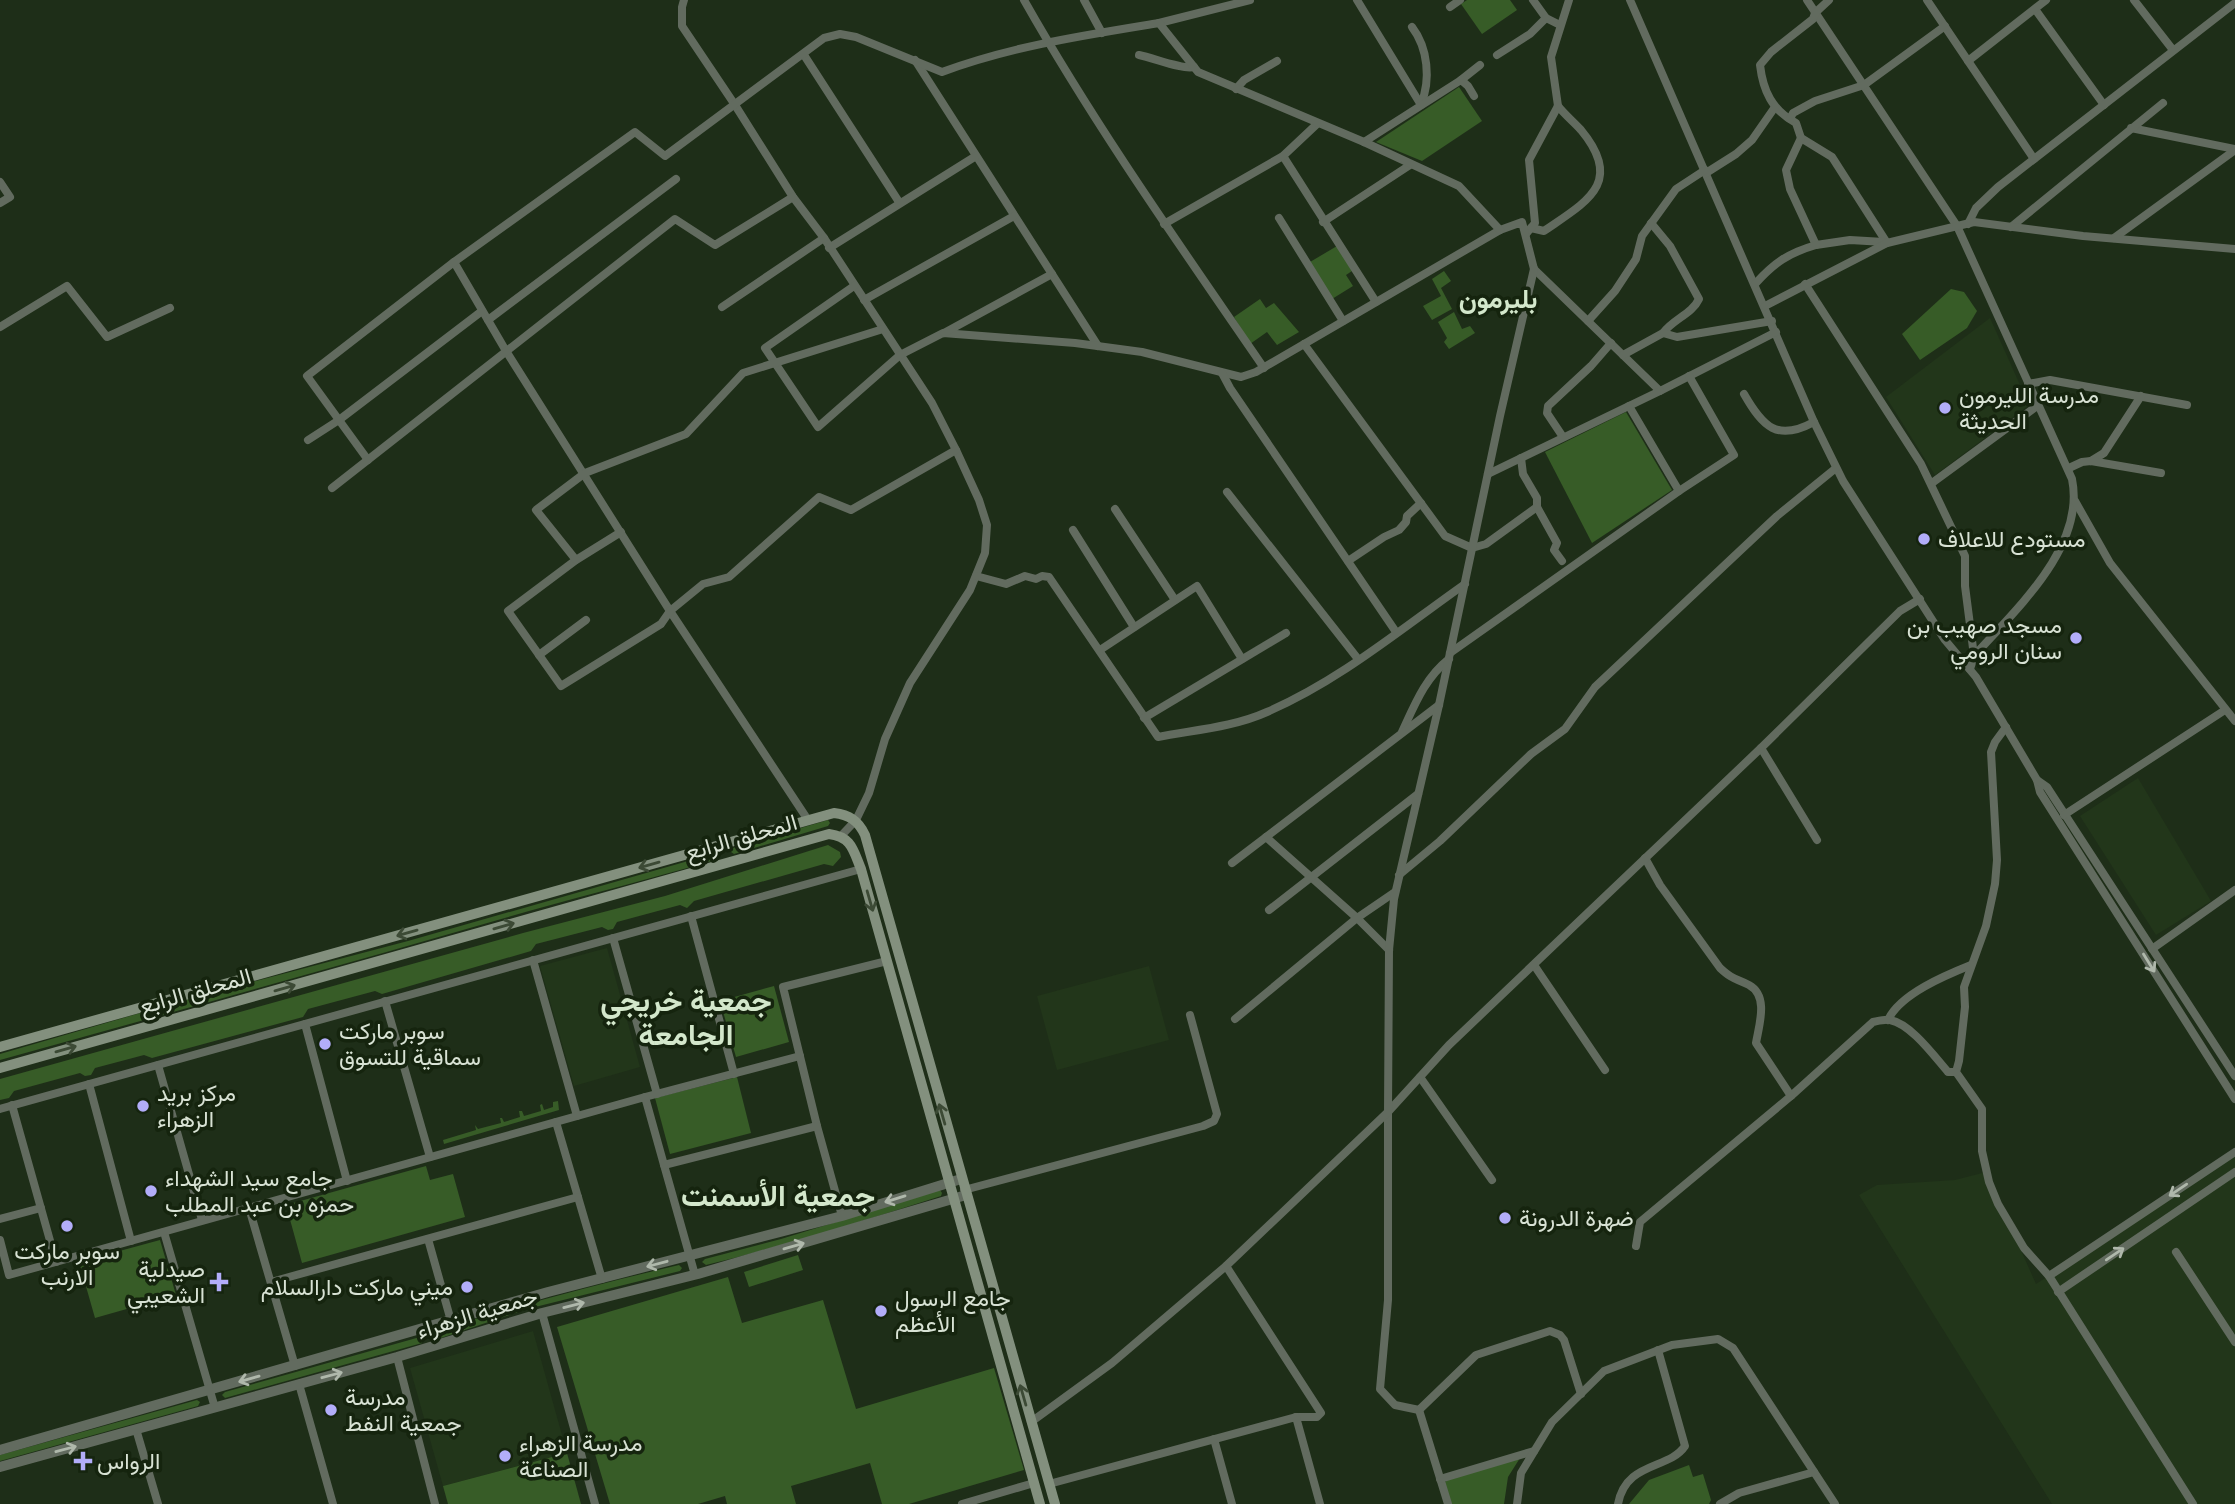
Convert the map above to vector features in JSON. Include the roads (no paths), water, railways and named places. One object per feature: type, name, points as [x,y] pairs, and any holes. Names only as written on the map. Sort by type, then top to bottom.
[{"type":"main road","name":"المحلق الرابع","points":[[0,1048],[834,813],[856,820]]},
{"type":"main road","points":[[856,820],[865,835],[960,1187],[954,1199],[1040,1504]]},
{"type":"main road","name":"المحلق الرابع","points":[[0,1068],[829,834],[841,836]]},
{"type":"main road","points":[[841,836],[852,846],[861,869],[1055,1504]]},
{"type":"main road","points":[[723,844],[729,863]]},
{"type":"street","points":[[684,0],[681,7],[682,26],[793,198],[824,238],[932,403],[979,500],[987,526],[985,553],[971,590],[910,683],[885,739],[869,793],[856,820],[841,836]]},
{"type":"street","points":[[1024,0],[1164,224],[1264,368]]},
{"type":"street","points":[[1084,0],[1102,33]]},
{"type":"street","points":[[368,460],[306,376],[454,262],[635,132],[665,156],[824,38],[840,34],[856,37],[942,72],[970,61],[1048,42],[1159,23],[1250,0]]},
{"type":"street","points":[[1357,0],[1421,105]]},
{"type":"street","points":[[1450,7],[1460,0]]},
{"type":"street","points":[[1533,0],[1546,19],[1560,25]]},
{"type":"street","points":[[1528,231],[1544,231],[1585,203],[1602,176],[1596,152],[1559,106],[1551,57],[1569,0]]},
{"type":"street","points":[[1630,0],[1836,468],[1945,640],[1970,669],[2037,780],[2040,792],[2138,937],[2152,949],[2235,1076]]},
{"type":"street","points":[[1807,0],[1957,226],[2037,406],[2069,468],[2075,491],[2067,536],[2038,587],[1974,656]]},
{"type":"street","points":[[1829,0],[1815,13],[1813,19],[1771,52],[1760,65],[1762,83],[1774,107],[1796,123],[1801,138],[1832,157],[1886,243]]},
{"type":"street","points":[[1927,0],[2034,159]]},
{"type":"street","points":[[2134,0],[2174,50]]},
{"type":"street","points":[[1968,61],[2039,4],[2104,104]]},
{"type":"street","points":[[1968,223],[1976,208],[2034,159],[2232,7]]},
{"type":"street","points":[[1497,55],[1530,34],[1546,19]]},
{"type":"street","points":[[1159,23],[1198,72],[1364,142],[1459,186],[1500,230]]},
{"type":"street","points":[[1790,119],[1793,113],[1815,101],[1864,85],[1945,26]]},
{"type":"street","points":[[1412,27],[1423,46],[1425,59],[1426,91],[1421,105]]},
{"type":"street","points":[[804,55],[900,202]]},
{"type":"street","points":[[1139,55],[1167,61],[1185,69],[1194,67]]},
{"type":"street","points":[[914,59],[1098,346]]},
{"type":"street","points":[[1236,89],[1244,80],[1277,61]]},
{"type":"street","points":[[1364,142],[1480,65]]},
{"type":"street","points":[[1461,80],[1474,96]]},
{"type":"street","points":[[2011,227],[2163,103]]},
{"type":"street","points":[[1528,231],[1535,223],[1529,160],[1559,106]]},
{"type":"street","points":[[1588,321],[1629,270],[1636,259],[1642,236],[1676,189],[1736,154],[1752,139],[1774,107]]},
{"type":"street","points":[[1164,224],[1283,156],[1317,124]]},
{"type":"street","points":[[2132,128],[2235,149]]},
{"type":"street","points":[[1801,138],[1786,170],[1790,189],[1815,245]]},
{"type":"street","points":[[2114,239],[2235,149]]},
{"type":"street","points":[[829,248],[976,156]]},
{"type":"street","points":[[1283,156],[1376,302]]},
{"type":"street","points":[[1323,222],[1410,165]]},
{"type":"street","points":[[488,320],[676,180]]},
{"type":"street","points":[[0,182],[10,197],[0,203]]},
{"type":"street","points":[[332,488],[675,219],[715,245],[793,198]]},
{"type":"street","points":[[864,300],[1014,216]]},
{"type":"street","points":[[1279,218],[1343,321]]},
{"type":"street","points":[[943,333],[1098,346],[1157,355],[1241,377],[1264,368],[1500,230],[1522,222],[1528,231],[1534,269],[1450,656],[1395,892],[1389,950],[1388,1300],[1380,1389],[1395,1405],[1419,1410]]},
{"type":"street","points":[[1765,306],[1886,243],[1974,222],[2114,239],[2235,249]]},
{"type":"street","points":[[1623,355],[1663,333],[1668,325],[1696,306],[1699,299],[1670,246],[1651,223]]},
{"type":"street","points":[[722,307],[824,238]]},
{"type":"street","points":[[1755,284],[1773,265],[1793,252],[1815,245],[1850,240],[1886,243]]},
{"type":"street","points":[[454,262],[506,351],[670,611],[808,820]]},
{"type":"street","points":[[1534,269],[1660,391]]},
{"type":"street","points":[[854,286],[765,348],[818,427],[900,355],[1052,274]]},
{"type":"street","points":[[1805,284],[1932,483],[1965,556],[1965,586],[1974,656],[1970,669]]},
{"type":"street","points":[[0,327],[67,286],[107,337],[170,308]]},
{"type":"street","points":[[308,440],[339,420],[482,311]]},
{"type":"street","points":[[1663,333],[1677,337],[1772,321]]},
{"type":"street","points":[[576,560],[536,510],[585,473],[686,434],[743,373],[883,329]]},
{"type":"street","points":[[1488,474],[1776,332]]},
{"type":"street","points":[[1563,438],[1547,413],[1548,406],[1591,366],[1611,343]]},
{"type":"street","points":[[1304,344],[1445,536],[1472,548],[1486,544],[1537,507]]},
{"type":"street","points":[[1222,373],[1396,632]]},
{"type":"street","points":[[1401,734],[1428,680],[1450,656],[1679,491],[1734,455],[1689,376]]},
{"type":"street","points":[[2028,384],[2050,380],[2187,405]]},
{"type":"street","points":[[1744,394],[1764,425],[1783,432],[1797,431],[1814,422]]},
{"type":"street","points":[[2091,461],[2105,453],[2141,396]]},
{"type":"street","points":[[1629,406],[1679,491]]},
{"type":"street","points":[[1932,483],[2037,406]]},
{"type":"street","points":[[621,532],[576,560],[508,611],[561,686],[661,624],[670,611],[703,584],[729,577],[819,497],[850,510],[956,450]]},
{"type":"street","points":[[1521,457],[1523,474],[1537,498],[1537,507],[1557,543],[1555,550],[1562,561]]},
{"type":"street","points":[[2069,468],[2091,461],[2161,473]]},
{"type":"street","points":[[1399,875],[1440,841],[1531,754],[1565,729],[1595,687],[1777,516],[1836,468]]},
{"type":"street","points":[[1227,492],[1358,659]]},
{"type":"street","points":[[2075,501],[2110,563],[2234,718]]},
{"type":"street","points":[[1348,561],[1399,530],[1406,522],[1407,516],[1421,503]]},
{"type":"street","points":[[1115,509],[1175,600]]},
{"type":"street","points":[[1073,530],[1134,627]]},
{"type":"street","points":[[976,576],[1006,584],[1025,576],[1036,579],[1049,577],[1158,737],[1267,713],[1328,681],[1465,584]]},
{"type":"street","points":[[1100,650],[1197,586],[1242,659]]},
{"type":"street","points":[[1031,1422],[1112,1363],[1226,1265],[1388,1112],[1449,1045],[1900,611],[1920,599]]},
{"type":"street","points":[[539,655],[586,620]]},
{"type":"street","points":[[1144,718],[1286,632]]},
{"type":"street","points":[[1232,863],[1439,705]]},
{"type":"street","points":[[2064,815],[2225,710]]},
{"type":"street","points":[[1955,1072],[1959,1061],[1965,1007],[1964,987],[1986,926],[1995,884],[1997,860],[1991,752],[2006,727]]},
{"type":"street","points":[[1760,748],[1817,840]]},
{"type":"street","points":[[2037,780],[2047,787],[2235,1100]]},
{"type":"street","points":[[1269,910],[1418,794]]},
{"type":"street","points":[[1266,837],[1389,950]]},
{"type":"street","points":[[1645,858],[1660,885],[1720,968],[1732,979],[1753,987],[1759,996],[1761,1007],[1756,1043],[1791,1096]]},
{"type":"street","points":[[0,1109],[861,869]]},
{"type":"street","points":[[2152,949],[2235,890]]},
{"type":"street","points":[[1235,1019],[1357,918],[1395,892]]},
{"type":"street","points":[[691,916],[734,1074]]},
{"type":"street","points":[[613,938],[657,1094]]},
{"type":"street","points":[[533,960],[577,1116]]},
{"type":"street","points":[[842,1216],[783,987],[887,961]]},
{"type":"street","points":[[1534,965],[1605,1070]]},
{"type":"street","points":[[1888,1020],[1902,1001],[1971,965]]},
{"type":"street","points":[[385,1001],[430,1157]]},
{"type":"street","points":[[960,1187],[1214,1121],[1217,1114],[1189,1015]]},
{"type":"street","points":[[1636,1246],[1640,1222],[1791,1096],[1873,1022],[1888,1020],[1911,1033],[1948,1072],[1955,1072]]},
{"type":"street","points":[[305,1024],[346,1181]]},
{"type":"street","points":[[0,1240],[9,1275],[800,1056]]},
{"type":"street","points":[[158,1065],[202,1220]]},
{"type":"street","points":[[1955,1072],[1982,1109],[1982,1151],[1989,1182],[1998,1204],[2024,1248],[2049,1276],[2193,1504]]},
{"type":"street","points":[[1420,1077],[1492,1180]]},
{"type":"street","points":[[89,1084],[131,1241]]},
{"type":"street","points":[[645,1097],[695,1275]]},
{"type":"street","points":[[12,1105],[56,1262]]},
{"type":"street","points":[[556,1122],[602,1279]]},
{"type":"street","points":[[664,1165],[817,1126]]},
{"type":"street","points":[[2049,1276],[2235,1152]]},
{"type":"street","points":[[2058,1292],[2235,1172]]},
{"type":"street","name":"جمعية الزهراء","points":[[0,1467],[397,1357],[542,1313],[695,1275],[954,1199],[960,1187]]},
{"type":"street","name":"جمعية الزهراء","points":[[0,1450],[602,1279],[960,1187]]},
{"type":"street","points":[[271,1282],[578,1197]]},
{"type":"street","points":[[2152,1207],[2162,1222]]},
{"type":"street","points":[[0,1219],[41,1208]]},
{"type":"street","points":[[249,1208],[295,1366]]},
{"type":"street","points":[[164,1232],[215,1408]]},
{"type":"street","points":[[428,1239],[451,1321]]},
{"type":"street","points":[[2176,1252],[2235,1342]]},
{"type":"street","points":[[1049,1484],[1296,1417],[1317,1417],[1321,1413],[1226,1265]]},
{"type":"street","points":[[542,1313],[595,1504]]},
{"type":"street","points":[[429,1327],[435,1345]]},
{"type":"street","points":[[1419,1410],[1476,1355],[1550,1331],[1564,1340],[1581,1394]]},
{"type":"street","points":[[1517,1504],[1521,1473],[1552,1422],[1605,1371],[1672,1345],[1718,1339],[1733,1348],[1835,1504]]},
{"type":"street","points":[[1618,1504],[1620,1493],[1629,1480],[1679,1453],[1685,1446],[1658,1350]]},
{"type":"street","points":[[397,1357],[435,1504]]},
{"type":"street","points":[[299,1384],[332,1504]]},
{"type":"street","points":[[1419,1410],[1448,1504]]},
{"type":"street","points":[[1296,1417],[1320,1504]]},
{"type":"street","points":[[136,1429],[159,1504]]},
{"type":"street","points":[[1214,1439],[1232,1504]]},
{"type":"street","points":[[1440,1479],[1534,1451]]},
{"type":"street","points":[[1720,1504],[1738,1493],[1814,1472]]},
{"type":"street","points":[[962,1504],[1034,1483]]},
{"type":"place","name":"مدرسة الليرمون الحديثة","points":[[1945,408]]},
{"type":"place","name":"مستودع للاعلاف","points":[[1924,539]]},
{"type":"place","name":"مسجد صهيب بن سنان الرومي","points":[[2076,638]]},
{"type":"place","name":"سوبر ماركت سماقية للتسوق","points":[[325,1044]]},
{"type":"place","name":"مركز بريد الزهراء","points":[[143,1106]]},
{"type":"place","name":"جامع سيد الشهداء حمزه بن عبد المطلب","points":[[151,1191]]},
{"type":"place","name":"ضهرة الدرونة","points":[[1505,1218]]},
{"type":"place","name":"سوبر ماركت الارنب","points":[[67,1226]]},
{"type":"place","name":"صيدلية الشعيبي","points":[[219,1282]]},
{"type":"place","name":"ميني ماركت دارالسلام","points":[[467,1287]]},
{"type":"place","name":"جامع الرسول الأعظم","points":[[881,1311]]},
{"type":"place","name":"مدرسة جمعية النفط","points":[[331,1410]]},
{"type":"place","name":"مدرسة الزهراء الصناعة","points":[[505,1456]]},
{"type":"place","name":"الرواس","points":[[83,1461]]},
{"type":"district","name":"بليرمون","points":[[1498,299]]},
{"type":"district","name":"جمعية خريجي الجامعة","points":[[686,1018]]},
{"type":"district","name":"جمعية الأسمنت","points":[[778,1196]]}]
